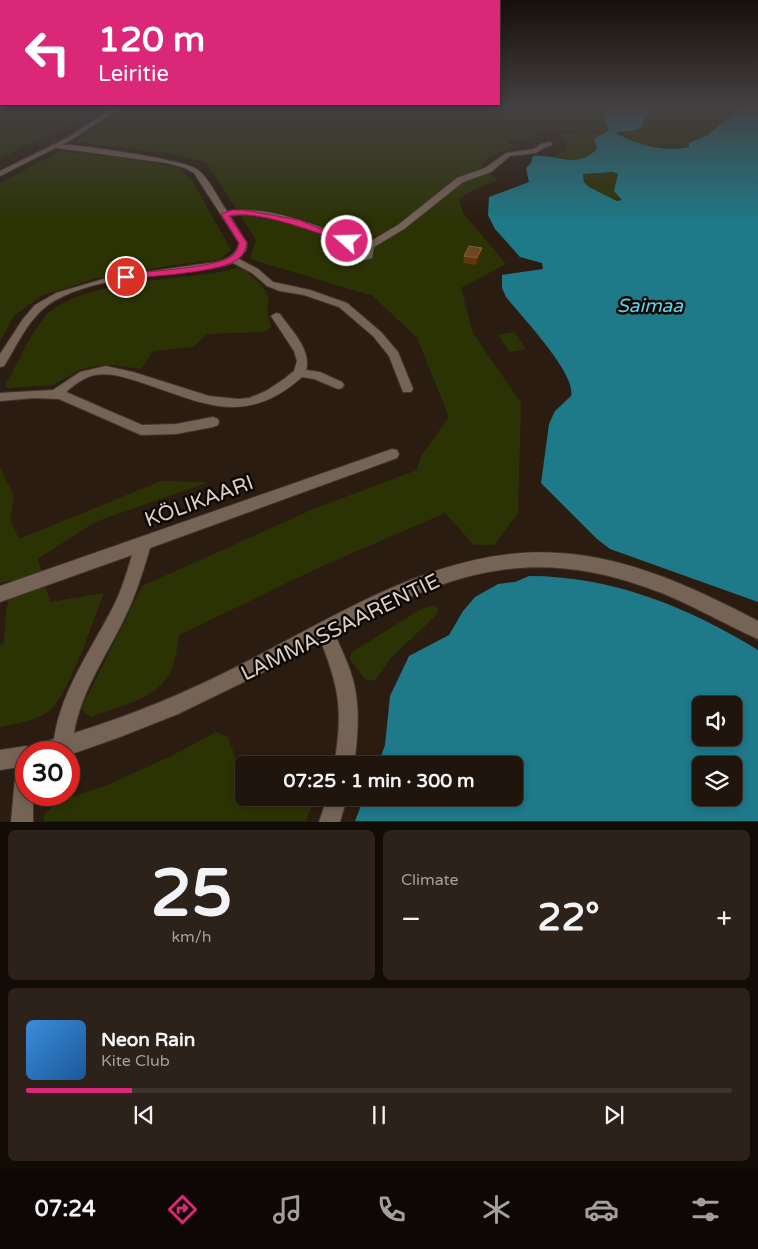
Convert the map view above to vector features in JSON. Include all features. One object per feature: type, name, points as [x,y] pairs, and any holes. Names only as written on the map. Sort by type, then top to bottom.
[{"type":"street","points":[[225,214],[237,212],[296,222],[347,241],[349,252],[363,258],[369,256],[368,248],[424,210],[460,180],[488,170],[508,154],[536,151],[543,145]]},
{"type":"street","points":[[0,174],[57,146],[167,161],[188,166],[197,172],[243,243],[241,252],[234,259],[215,266],[126,277],[54,297],[44,303],[31,316],[0,363]]},
{"type":"street","points":[[234,259],[255,270],[270,284],[280,288],[306,292],[344,305],[377,334],[394,355],[407,390]]},
{"type":"street","points":[[56,394],[86,374],[105,371],[131,376],[213,400],[249,402],[290,382],[299,373],[303,361],[300,351],[276,316]]},
{"type":"street","points":[[299,373],[316,375],[338,385]]},
{"type":"street","points":[[0,397],[36,392],[56,394],[68,397],[141,430],[176,429],[213,422]]},
{"type":"street","name":"KÖLIKAARI","points":[[63,741],[68,711],[89,667],[115,621],[135,577],[143,544],[392,454]]},
{"type":"street","points":[[0,594],[143,544]]},
{"type":"street","name":"LAMMASSAARENTIE","points":[[80,742],[165,710],[246,672],[325,630],[400,594],[450,574],[499,562],[532,559],[578,563],[638,578],[717,609],[758,630]]},
{"type":"street","points":[[325,630],[343,675],[347,694],[349,720],[345,756]]},
{"type":"street","points":[[0,760],[15,758]]},
{"type":"street","points":[[22,806],[22,822]]},
{"type":"street","points":[[329,822],[334,806]]},
{"type":"green space","points":[[0,145],[27,145],[0,159]]},
{"type":"green space","points":[[102,145],[515,146],[489,157],[481,167],[498,180],[473,190],[459,199],[463,213],[506,264],[461,288],[473,333],[521,403],[518,513],[494,545],[474,545],[445,513],[318,568],[179,635],[172,669],[158,688],[138,700],[91,717],[81,709],[142,586],[316,508],[417,470],[421,456],[449,417],[417,338],[373,296],[250,259],[256,240],[206,162],[172,154]]},
{"type":"green space","points":[[596,145],[597,149],[587,156],[576,160],[552,157],[564,151],[567,146]]},
{"type":"green space","points":[[648,145],[690,146],[672,149]]},
{"type":"green space","points":[[61,151],[144,161],[179,168],[192,180],[231,250],[219,260],[174,265],[94,279],[41,296],[14,316],[0,341],[0,183]]},
{"type":"green space","points":[[613,172],[618,174],[617,182],[623,200],[609,197],[587,185],[583,175],[583,174]]},
{"type":"green space","points":[[237,268],[244,270],[262,285],[269,298],[267,311],[271,327],[264,332],[207,334],[193,347],[153,351],[141,369],[112,365],[94,366],[80,370],[53,385],[8,388],[5,386],[43,319],[56,307],[74,298],[119,286],[211,274]]},
{"type":"green space","points":[[514,332],[526,349],[510,352],[498,335]]},
{"type":"green space","points":[[0,467],[14,496],[10,519],[19,539],[161,481],[209,482],[95,522],[38,559],[50,602],[104,593],[74,671],[59,699],[51,709],[40,716],[0,727],[0,645],[4,643],[6,610],[14,580],[0,583]]},
{"type":"green space","points":[[433,605],[438,608],[437,614],[390,659],[376,679],[370,681],[364,678],[349,658],[352,652],[421,609]]},
{"type":"green space","points":[[216,732],[228,737],[235,756],[235,806],[311,806],[306,821],[44,821],[44,815],[53,806],[80,806],[80,794],[110,784],[169,757]]},
{"type":"water","name":"Saimaa","points":[[596,145],[647,145],[671,149],[689,147],[689,145],[758,145],[758,602],[610,549],[597,539],[541,483],[549,424],[555,411],[571,396],[571,386],[557,360],[506,297],[502,288],[502,275],[543,269],[542,263],[520,257],[495,229],[488,215],[489,197],[529,182],[526,168],[531,163],[533,156],[574,160],[581,159],[597,149]],"holes":[[[613,172],[618,174],[614,191],[622,200],[617,201],[589,187],[584,182],[583,174]]]},
{"type":"water","points":[[529,576],[560,577],[619,588],[648,597],[704,620],[758,650],[758,821],[355,821],[361,806],[523,806],[523,756],[381,756],[385,745],[390,696],[409,656],[449,635],[463,611],[475,597],[498,584],[515,582]]},
{"type":"building","points":[[469,246],[482,248],[477,258],[464,256]]},
{"type":"route","points":[[126,277],[215,266],[234,259],[241,252],[243,243],[225,214],[232,212],[244,212],[296,222],[347,241]]}]
